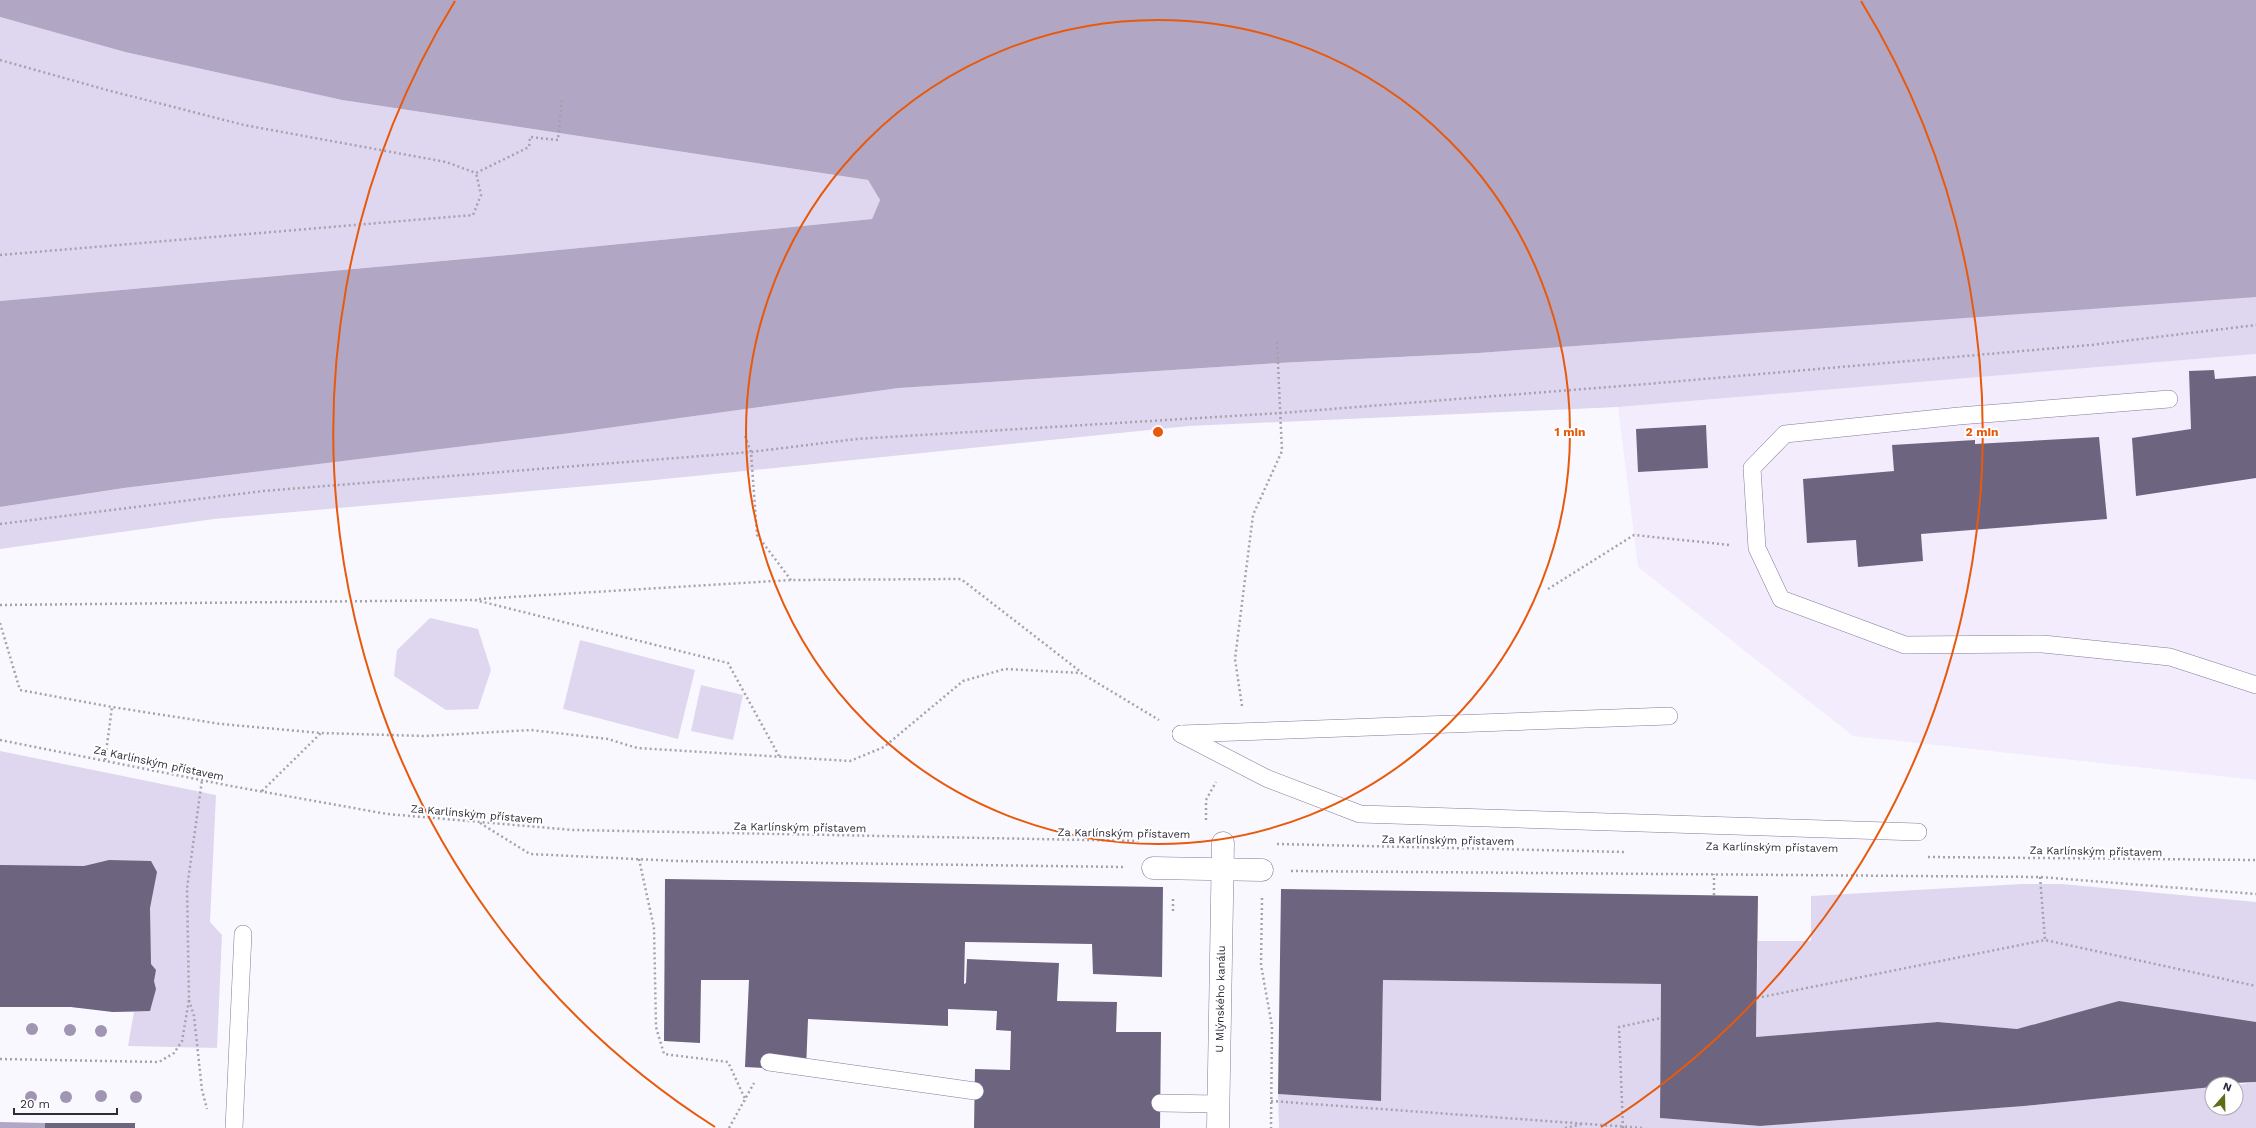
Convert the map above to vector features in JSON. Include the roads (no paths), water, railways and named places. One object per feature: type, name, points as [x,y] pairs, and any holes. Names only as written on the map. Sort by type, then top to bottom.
[{"type":"street","name":"U Mlýnského kanálu","points":[[1218,1128],[1223,843]]},
{"type":"street","points":[[1153,868],[1262,870]]},
{"type":"lane","points":[[2169,399],[1959,416],[1785,434],[1752,468],[1758,548],[1781,599],[1905,645],[2043,644],[2170,657],[2256,685]]},
{"type":"lane","points":[[1669,716],[1181,734],[1266,778],[1360,814],[1918,832]]},
{"type":"lane","points":[[234,1128],[243,934]]},
{"type":"lane","points":[[769,1062],[975,1091]]},
{"type":"lane","points":[[1160,1103],[1218,1104]]}]
